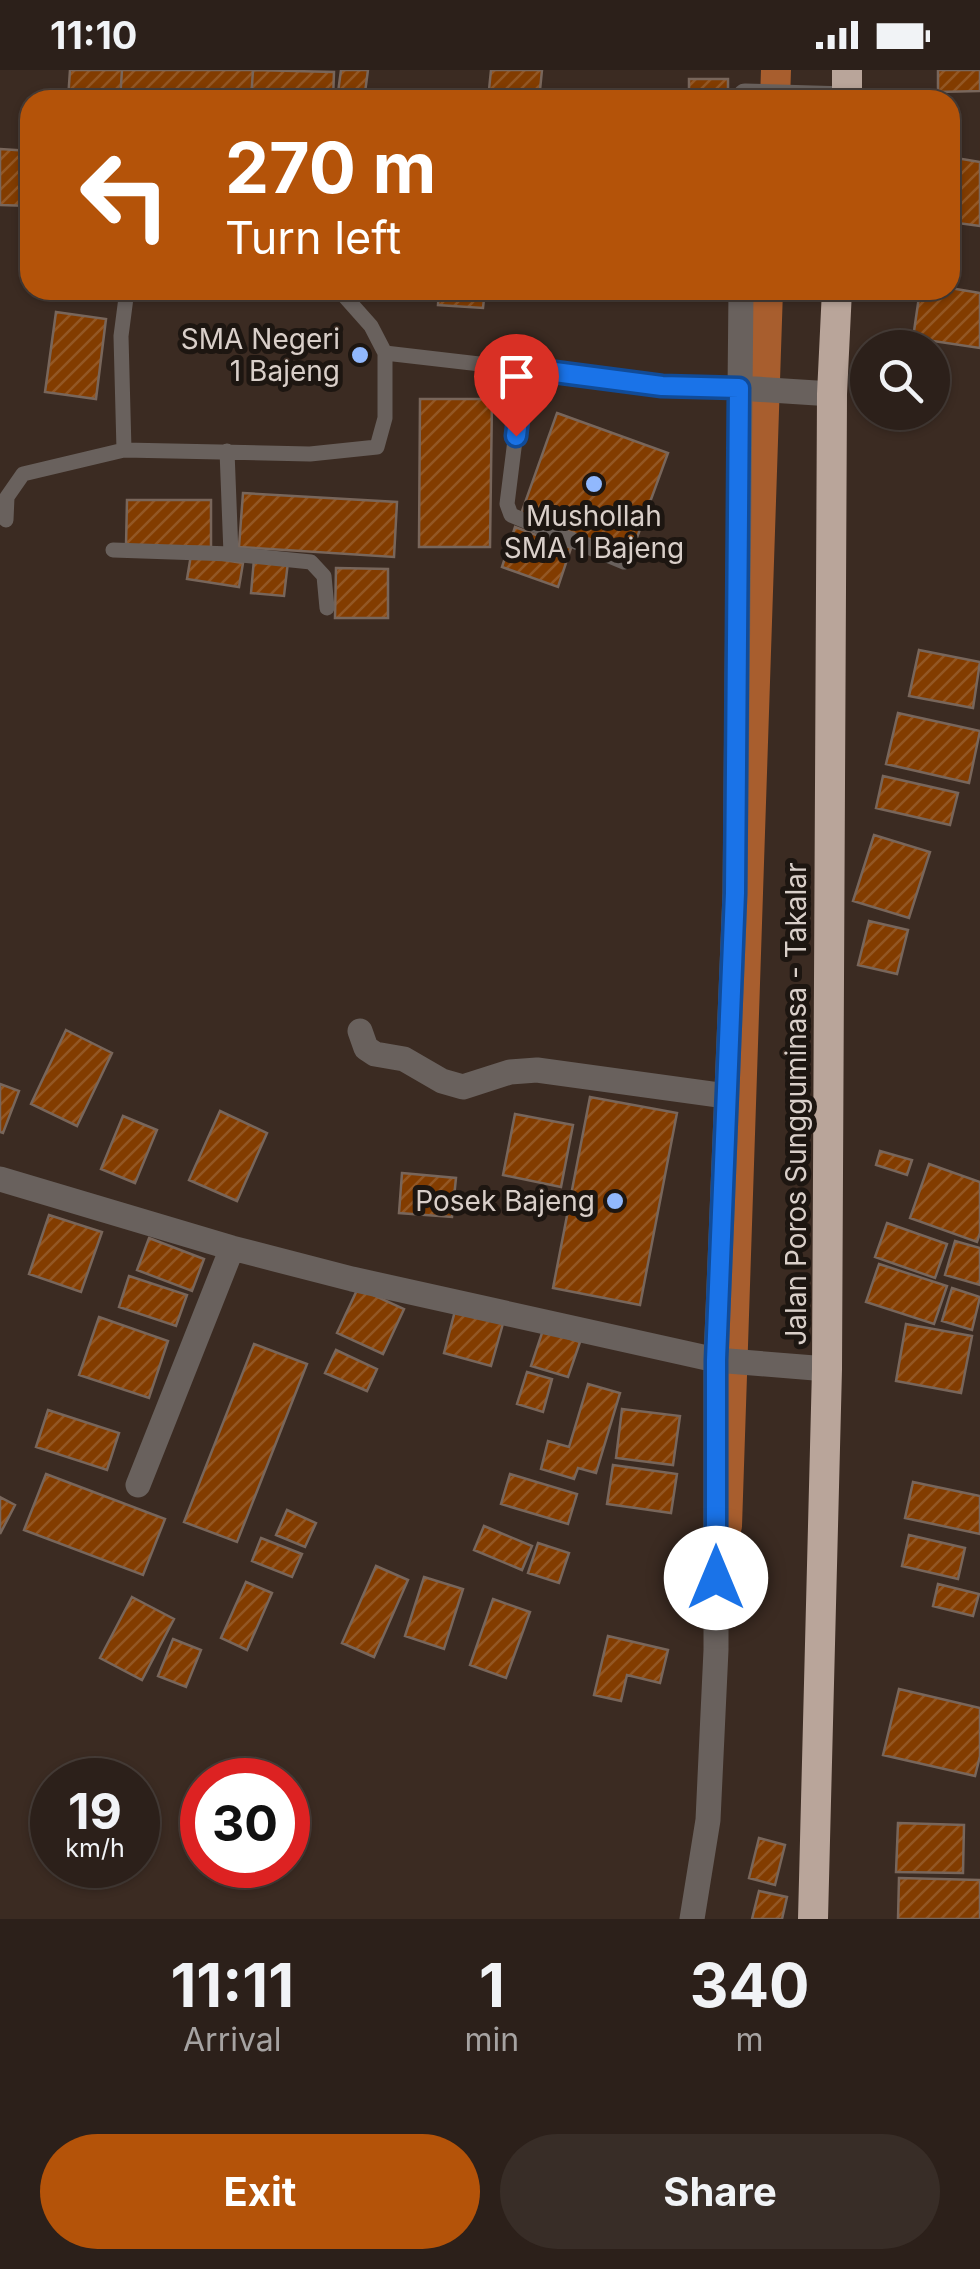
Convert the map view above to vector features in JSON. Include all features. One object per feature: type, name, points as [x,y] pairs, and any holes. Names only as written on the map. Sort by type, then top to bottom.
[{"type":"highway","name":"Jalan Poros Sungguminasa - Takalar","points":[[813,1919],[827,1369],[818,393],[836,300]]},
{"type":"street","points":[[692,1919],[708,1820],[714,1700],[724,1360],[726,1096],[735,893],[741,300]]},
{"type":"street","points":[[743,388],[818,393]]},
{"type":"street","points":[[360,1031],[366,1048],[375,1054],[404,1059],[442,1081],[463,1086],[510,1072],[537,1070],[726,1096]]},
{"type":"street","points":[[0,1179],[352,1280],[724,1360],[827,1369]]},
{"type":"street","points":[[138,1486],[232,1248]]},
{"type":"lane","points":[[124,450],[121,336],[126,300]]},
{"type":"lane","points":[[6,520],[8,498],[24,474],[124,450],[310,454],[376,447],[386,418],[385,353],[371,326],[349,300]]},
{"type":"lane","points":[[385,353],[662,386],[743,388]]},
{"type":"lane","points":[[524,368],[507,504],[511,516],[624,562]]},
{"type":"lane","points":[[227,452],[231,554]]},
{"type":"lane","points":[[112,550],[231,554],[311,562],[324,576],[327,608]]},
{"type":"building","points":[[70,70],[122,70],[121,90],[69,90]]},
{"type":"building","points":[[122,70],[253,70],[252,90],[121,90]]},
{"type":"building","points":[[253,70],[334,72],[333,90],[252,90]]},
{"type":"building","points":[[341,70],[368,70],[365,90],[338,90]]},
{"type":"building","points":[[491,70],[542,70],[540,90],[489,90]]},
{"type":"building","points":[[938,70],[980,70],[980,91],[938,90]]},
{"type":"building","points":[[689,79],[728,79],[728,90],[689,90]]},
{"type":"building","points":[[0,149],[20,150],[20,206],[0,205]]},
{"type":"building","points":[[960,159],[980,162],[980,226],[960,223]]},
{"type":"building","points":[[960,290],[980,293],[980,348],[950,344],[950,330],[914,330],[919,300],[960,300]]},
{"type":"building","points":[[438,300],[484,300],[483,308],[438,305]]},
{"type":"building","points":[[56,312],[106,319],[96,399],[45,392]]},
{"type":"building","points":[[420,399],[492,399],[490,547],[419,547]]},
{"type":"building","name":"Mushollah SMA 1 Bajeng","points":[[557,413],[668,453],[631,554],[521,514]]},
{"type":"building","points":[[243,493],[397,502],[394,557],[239,547]]},
{"type":"building","points":[[127,500],[211,500],[211,547],[126,546]]},
{"type":"building","points":[[515,527],[571,548],[558,587],[502,567]]},
{"type":"building","points":[[191,555],[243,563],[239,587],[187,579]]},
{"type":"building","points":[[254,559],[288,562],[284,596],[251,593]]},
{"type":"building","points":[[336,568],[388,569],[388,618],[335,618]]},
{"type":"building","points":[[919,650],[980,662],[973,708],[909,696]]},
{"type":"building","points":[[898,713],[980,731],[969,783],[886,764]]},
{"type":"building","points":[[883,776],[958,793],[950,825],[876,808]]},
{"type":"building","points":[[874,835],[930,852],[909,918],[853,901]]},
{"type":"building","points":[[869,921],[908,930],[897,974],[858,965]]},
{"type":"building","points":[[66,1030],[112,1053],[77,1126],[31,1104]]},
{"type":"building","points":[[0,1084],[19,1091],[3,1133],[0,1132]]},
{"type":"building","name":"Posek Bajeng","points":[[590,1097],[677,1113],[640,1305],[553,1288]]},
{"type":"building","points":[[220,1111],[267,1133],[237,1201],[189,1180]]},
{"type":"building","points":[[515,1114],[573,1125],[561,1187],[503,1175]]},
{"type":"building","points":[[123,1116],[157,1130],[135,1183],[101,1169]]},
{"type":"building","points":[[880,1151],[912,1160],[907,1175],[876,1165]]},
{"type":"building","points":[[929,1164],[980,1182],[977,1242],[910,1218]]},
{"type":"building","points":[[402,1173],[456,1178],[452,1217],[399,1213]]},
{"type":"building","points":[[49,1215],[102,1232],[81,1292],[29,1274]]},
{"type":"building","points":[[887,1223],[947,1244],[935,1278],[875,1257]]},
{"type":"building","points":[[149,1238],[204,1259],[192,1291],[137,1270]]},
{"type":"building","points":[[955,1241],[980,1248],[980,1285],[945,1275]]},
{"type":"building","points":[[879,1264],[947,1286],[934,1324],[866,1302]]},
{"type":"building","points":[[129,1276],[187,1295],[176,1326],[119,1307]]},
{"type":"building","points":[[358,1288],[404,1309],[383,1354],[337,1333]]},
{"type":"building","points":[[952,1288],[980,1297],[972,1330],[942,1321]]},
{"type":"building","points":[[456,1307],[504,1320],[491,1366],[444,1353]]},
{"type":"building","points":[[99,1317],[168,1341],[149,1398],[79,1375]]},
{"type":"building","points":[[906,1324],[972,1336],[961,1393],[896,1381]]},
{"type":"building","points":[[543,1330],[580,1342],[568,1377],[531,1366]]},
{"type":"building","points":[[254,1344],[307,1364],[237,1542],[184,1522]]},
{"type":"building","points":[[336,1350],[377,1369],[367,1391],[325,1373]]},
{"type":"building","points":[[527,1372],[552,1379],[543,1412],[517,1404]]},
{"type":"building","points":[[588,1384],[620,1393],[596,1473],[578,1468],[574,1479],[541,1469],[548,1441],[569,1447]]},
{"type":"building","points":[[622,1409],[680,1416],[673,1465],[616,1458]]},
{"type":"building","points":[[48,1410],[119,1433],[107,1470],[36,1447]]},
{"type":"building","points":[[613,1465],[677,1474],[671,1513],[607,1504]]},
{"type":"building","points":[[46,1474],[165,1519],[143,1575],[24,1530]]},
{"type":"building","points":[[510,1474],[577,1494],[568,1524],[501,1504]]},
{"type":"building","points":[[913,1482],[980,1496],[980,1534],[905,1518]]},
{"type":"building","points":[[0,1497],[15,1505],[0,1534]]},
{"type":"building","points":[[287,1510],[316,1523],[305,1547],[276,1535]]},
{"type":"building","points":[[484,1526],[532,1546],[522,1570],[474,1550]]},
{"type":"building","points":[[909,1535],[965,1548],[958,1579],[902,1566]]},
{"type":"building","points":[[261,1538],[302,1554],[292,1577],[252,1561]]},
{"type":"building","points":[[538,1543],[569,1553],[559,1583],[528,1573]]},
{"type":"building","points":[[376,1566],[408,1580],[374,1657],[342,1643]]},
{"type":"building","points":[[424,1577],[463,1589],[444,1649],[405,1636]]},
{"type":"building","points":[[246,1582],[272,1593],[247,1650],[221,1638]]},
{"type":"building","points":[[938,1584],[979,1594],[973,1616],[933,1606]]},
{"type":"building","points":[[132,1597],[174,1619],[142,1680],[100,1658]]},
{"type":"building","points":[[493,1599],[530,1612],[506,1678],[470,1665]]},
{"type":"building","points":[[608,1636],[668,1650],[660,1683],[627,1675],[621,1701],[594,1695]]},
{"type":"building","points":[[173,1639],[201,1650],[186,1687],[158,1676]]},
{"type":"building","points":[[899,1689],[980,1708],[980,1756],[975,1776],[883,1755]]},
{"type":"building","points":[[898,1823],[964,1825],[963,1873],[896,1872]]},
{"type":"building","points":[[759,1838],[785,1845],[775,1885],[749,1878]]},
{"type":"building","points":[[899,1878],[980,1880],[980,1919],[898,1919]]},
{"type":"building","points":[[759,1891],[787,1897],[782,1919],[752,1919]]},
{"type":"waterway","points":[[775,90],[776,70]]},
{"type":"waterway","points":[[727,1526],[768,300]]},
{"type":"place","name":"SMA Negeri 1 Bajeng","points":[[360,355]]},
{"type":"place","name":"Mushollah SMA 1 Bajeng","points":[[594,484]]},
{"type":"place","name":"Posek Bajeng","points":[[615,1201]]},
{"type":"route","points":[[516,436],[524,368],[662,386],[739,388],[735,893],[716,1360],[716,1578]]}]
